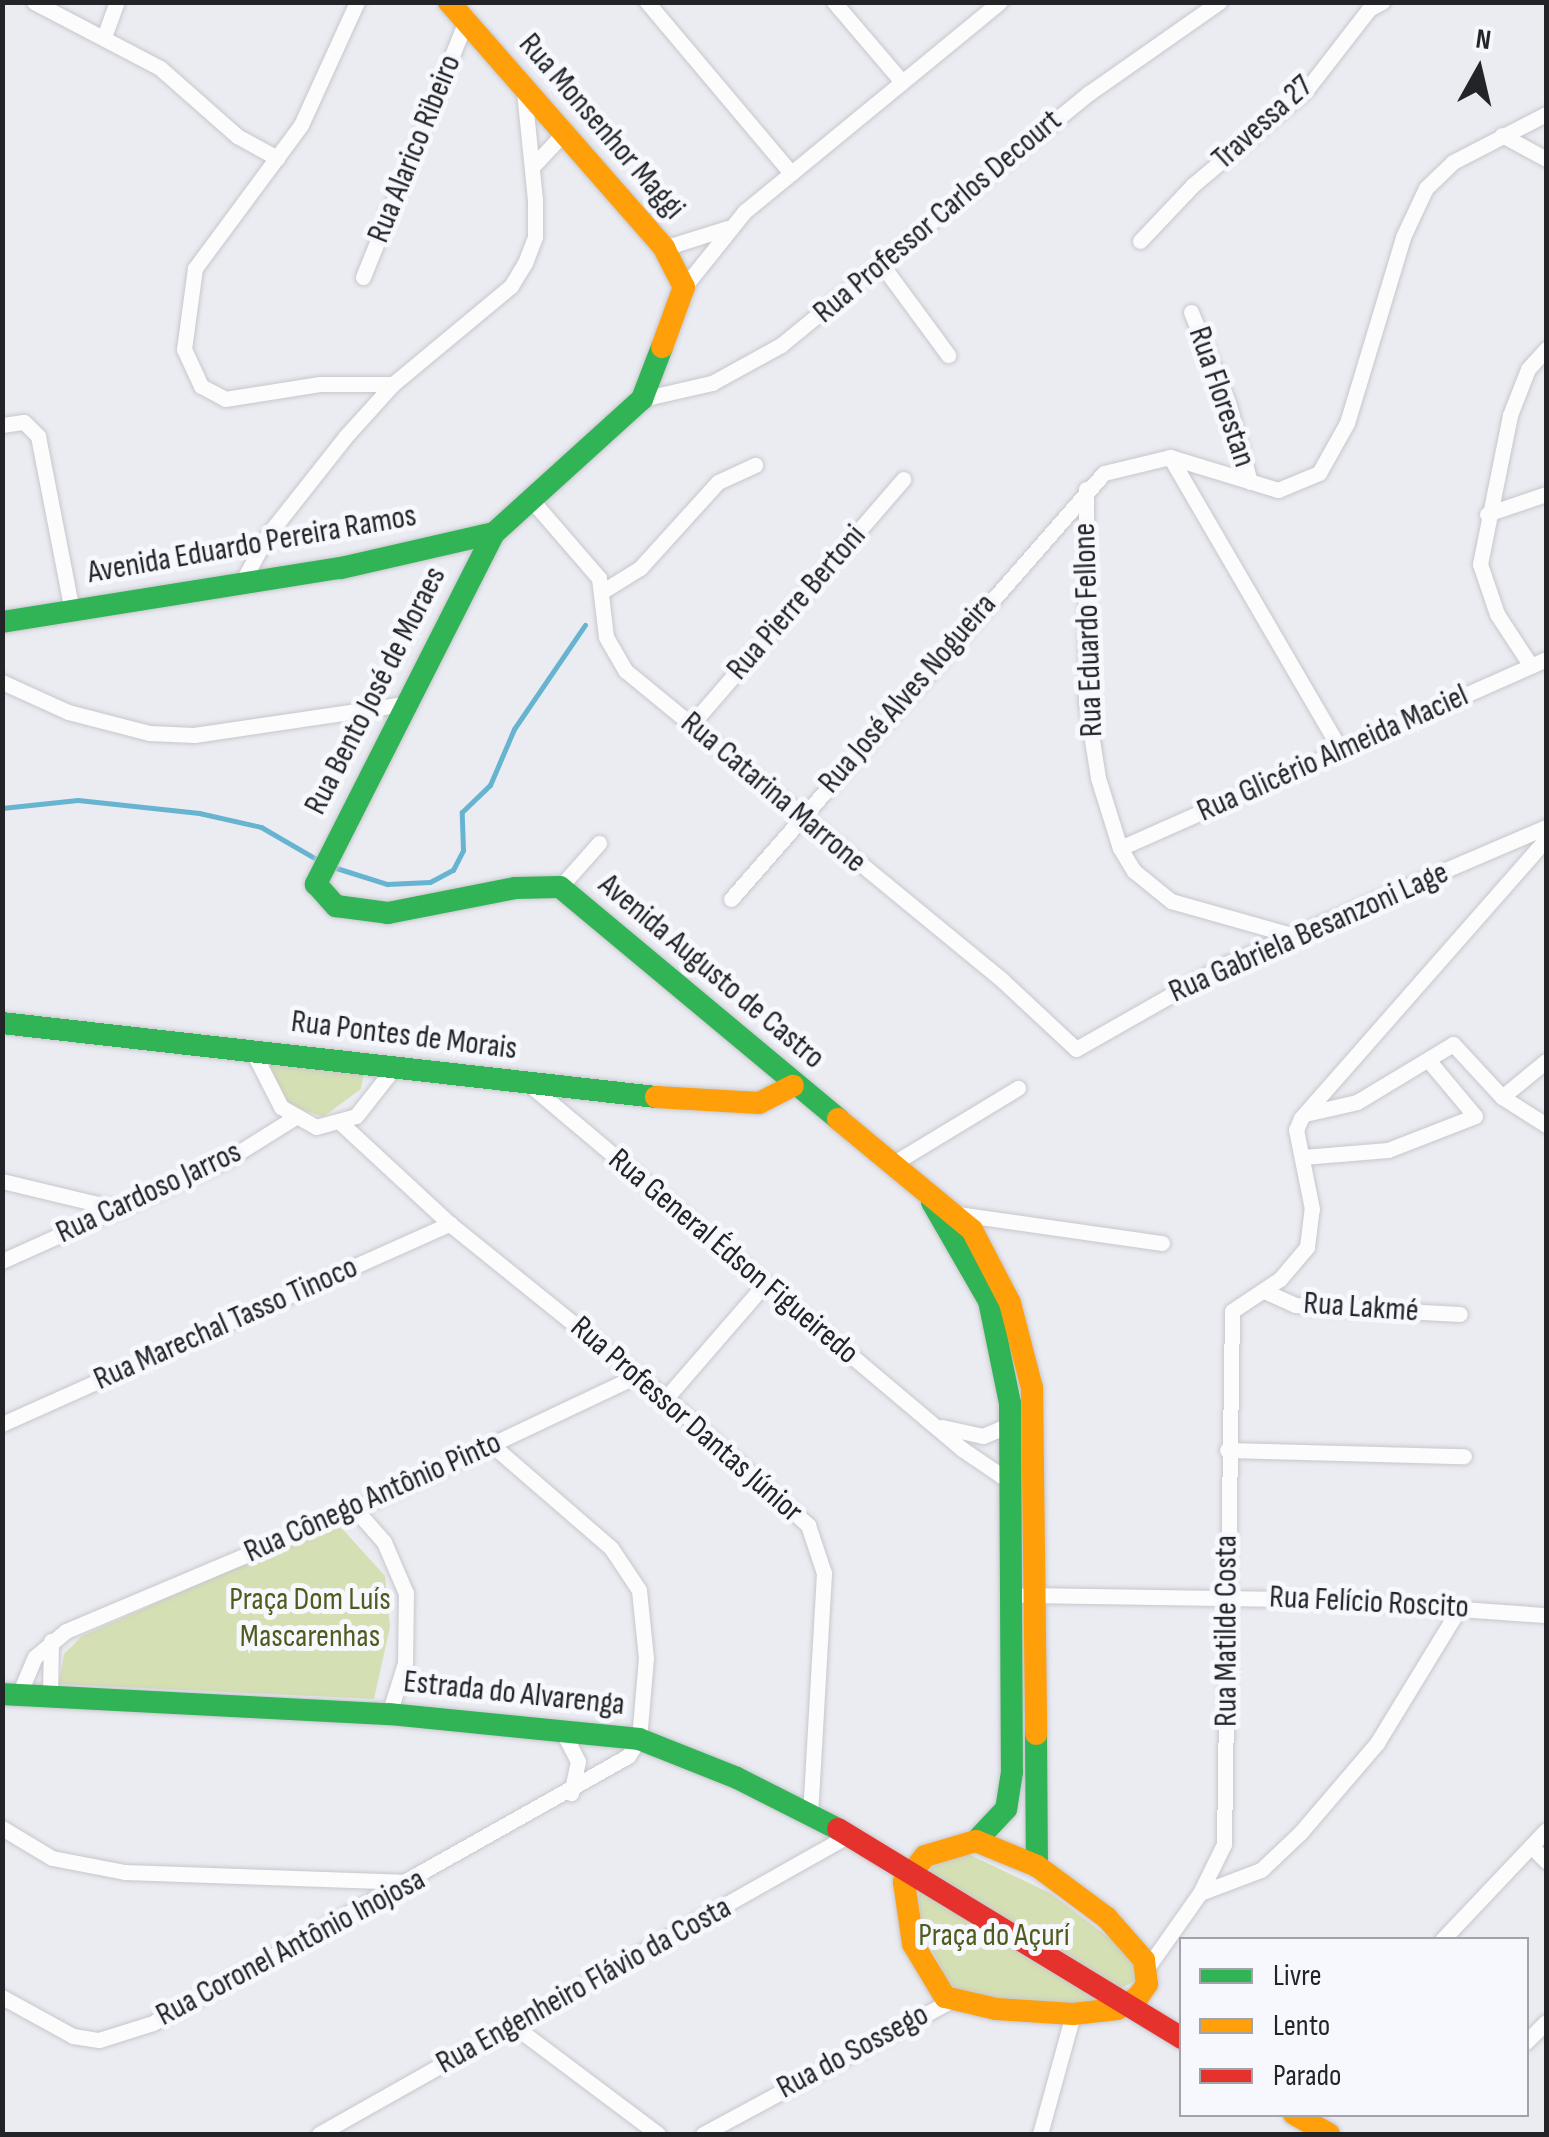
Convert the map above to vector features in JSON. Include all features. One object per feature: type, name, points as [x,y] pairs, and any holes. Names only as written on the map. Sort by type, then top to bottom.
[{"type":"street","points":[[34,2],[104,36],[170,75],[237,136],[278,158]]},
{"type":"street","points":[[104,36],[118,2]]},
{"type":"street","points":[[357,2],[319,96],[195,268],[183,323],[192,374],[225,399],[320,384],[393,384]]},
{"type":"street","name":"Rua Monsenhor Maggi","points":[[449,2],[562,136],[664,248]]},
{"type":"street","points":[[648,2],[790,172]]},
{"type":"street","points":[[834,2],[902,82]]},
{"type":"street","points":[[494,533],[529,497],[642,398],[684,287],[728,228],[790,172],[1000,2]]},
{"type":"street","name":"Rua Professor Carlos Decourt","points":[[642,398],[691,390],[760,359],[882,265],[1089,93],[1218,2]]},
{"type":"street","name":"Travessa 27","points":[[1140,241],[1193,185],[1307,89],[1372,5]]},
{"type":"street","name":"Rua Alarico Ribeiro","points":[[363,277],[466,21]]},
{"type":"street","points":[[240,586],[295,498],[393,384],[511,286],[535,238],[524,91]]},
{"type":"street","points":[[1170,456],[1250,482],[1292,489],[1320,473],[1346,423],[1414,209],[1436,176],[1502,135],[1546,114]]},
{"type":"street","points":[[1502,135],[1546,159]]},
{"type":"street","points":[[532,166],[562,136]]},
{"type":"street","points":[[684,287],[664,248],[728,228]]},
{"type":"street","points":[[882,265],[948,355]]},
{"type":"street","name":"Rua Florestan","points":[[1191,312],[1228,402],[1250,482]]},
{"type":"street","points":[[1530,666],[1483,584],[1487,514],[1518,388],[1546,349]]},
{"type":"street","points":[[2,426],[24,422],[38,436],[72,611]]},
{"type":"street","points":[[1170,456],[1341,751]]},
{"type":"street","name":"Rua Eduardo Fellone","points":[[1170,456],[1129,462],[1086,489],[1086,702],[1098,778],[1120,848],[1142,880],[1171,901],[1290,935]]},
{"type":"street","points":[[604,591],[640,568],[718,482],[755,464]]},
{"type":"street","name":"Rua Pierre Bertoni","points":[[691,726],[903,480]]},
{"type":"street","name":"Rua José Alves Nogueira","points":[[731,899],[1086,489]]},
{"type":"street","points":[[1487,514],[1546,494]]},
{"type":"street","name":"Rua Catarina Marrone","points":[[529,497],[582,555],[604,591],[612,652],[691,726],[1076,1049]]},
{"type":"street","name":"Avenida Eduardo Pereira Ramos","points":[[2,622],[240,586],[494,533]]},
{"type":"street","name":"Rua Bento José de Moraes","points":[[316,880],[494,533]]},
{"type":"street","name":"Rua Glicério Almeida Maciel","points":[[1120,848],[1546,659]]},
{"type":"street","points":[[2,682],[68,712],[149,733],[194,735],[410,703]]},
{"type":"street","name":"Rua Gabriela Besanzoni Lage","points":[[1076,1049],[1187,984],[1290,935],[1546,827]]},
{"type":"street","points":[[1305,1114],[1546,838]]},
{"type":"street","points":[[560,887],[599,843]]},
{"type":"street","name":"Avenida Augusto de Castro","points":[[316,880],[323,898],[336,906],[388,913],[514,888],[560,887],[793,1086],[894,1163],[931,1199],[977,1274],[998,1326],[1011,1424],[1011,1595],[1023,1773],[1037,1866]]},
{"type":"street","name":"Rua Pontes de Morais","points":[[2,1023],[397,1064],[530,1085],[760,1103],[793,1086]]},
{"type":"street","points":[[1305,1114],[1357,1102],[1453,1044],[1502,1097],[1546,1125]]},
{"type":"street","points":[[252,1050],[292,1119],[316,1127],[342,1124],[397,1064]]},
{"type":"street","points":[[1303,1157],[1388,1150],[1475,1116],[1429,1060]]},
{"type":"street","points":[[1502,1097],[1546,1061]]},
{"type":"street","name":"Rua General Édson Figueiredo","points":[[530,1085],[764,1285],[1012,1483]]},
{"type":"street","points":[[894,1163],[1018,1088]]},
{"type":"street","name":"Rua Matilde Costa","points":[[1147,1968],[1200,1894],[1224,1844],[1228,1816],[1228,1324],[1238,1302],[1264,1291],[1307,1247],[1312,1231],[1296,1130],[1305,1114]]},
{"type":"street","name":"Rua Cardoso Jarros","points":[[2,1261],[224,1161],[292,1119]]},
{"type":"street","name":"Rua Professor Dantas Júnior","points":[[342,1124],[450,1224],[666,1398],[798,1512],[822,1555],[810,1814]]},
{"type":"street","points":[[2,1180],[119,1208]]},
{"type":"street","name":"Avenida Augusto de Castro","points":[[931,1199],[958,1214],[1000,1277],[1025,1345],[1038,1476],[1037,1594],[1023,1773],[1006,1808],[976,1841]]},
{"type":"street","points":[[958,1214],[1162,1243]]},
{"type":"street","name":"Rua Marechal Tasso Tinoco","points":[[2,1424],[450,1224]]},
{"type":"street","points":[[666,1398],[764,1285]]},
{"type":"street","name":"Rua Lakmé","points":[[1264,1291],[1295,1305],[1460,1314]]},
{"type":"street","name":"Rua Cônego Antônio Pinto","points":[[51,1641],[355,1509],[638,1375]]},
{"type":"street","name":"Rua General Édson Figueiredo","points":[[938,1426],[983,1436],[1011,1424]]},
{"type":"street","points":[[492,1446],[611,1548],[639,1590],[646,1658],[639,1739]]},
{"type":"street","points":[[1227,1450],[1464,1456]]},
{"type":"street","points":[[355,1509],[384,1542],[406,1593],[405,1663],[389,1714]]},
{"type":"street","name":"Rua Felício Roscito","points":[[1011,1595],[1227,1596],[1546,1614]]},
{"type":"street","points":[[1200,1894],[1261,1870],[1301,1832],[1376,1743],[1460,1607]]},
{"type":"street","points":[[11,1693],[51,1641]]},
{"type":"street","points":[[50,1694],[51,1641]]},
{"type":"street","name":"Estrada do Alvarenga","points":[[11,1693],[555,1725],[639,1739],[810,1814],[1130,2003],[1179,2036]]},
{"type":"street","points":[[555,1725],[574,1747],[571,1793]]},
{"type":"street","name":"Rua Coronel Antônio Inojosa","points":[[2,1997],[73,2036],[99,2040],[128,2033],[571,1793],[619,1765],[639,1739]]},
{"type":"street","points":[[2,1828],[52,1858],[125,1872],[413,1882]]},
{"type":"street","points":[[1445,1937],[1546,1830]]},
{"type":"street","name":"Rua Engenheiro Flávio da Costa","points":[[319,2134],[849,1836]]},
{"type":"street","points":[[976,1841],[1037,1866],[1107,1918],[1147,1968],[1144,1991],[1130,2003],[1073,2014],[950,2001],[932,1984],[913,1944],[904,1913],[909,1871],[938,1849],[976,1841]]},
{"type":"street","points":[[1531,1846],[1546,1861]]},
{"type":"street","name":"Rua do Sossego","points":[[703,2134],[950,2001]]},
{"type":"street","points":[[1040,2134],[1073,2014]]},
{"type":"street","points":[[514,2026],[658,2134]]},
{"type":"street","points":[[1299,2117],[1329,2134]]},
{"type":"green space","points":[[269,1064],[364,1072],[361,1089],[323,1117],[287,1104]]},
{"type":"green space","name":"Praça Dom Luís Mascarenhas","points":[[337,1523],[385,1576],[390,1627],[374,1699],[59,1684],[64,1654],[82,1636]]},
{"type":"green space","name":"Praça do Açurí","points":[[964,1852],[1050,1893],[1129,1953],[1139,1967],[1137,1980],[1080,2009],[956,1998],[921,1929],[916,1902],[936,1857]]},
{"type":"waterway","points":[[333,867],[387,884],[430,882],[453,870],[463,850],[462,812],[490,785],[514,729],[585,625]]},
{"type":"waterway","points":[[2,808],[78,800],[199,813],[261,827],[318,860]]},
{"type":"traffic: fast","points":[[662,347],[642,399],[494,533],[316,884],[336,906],[388,913],[515,888],[560,887],[838,1119]]},
{"type":"traffic: fast","points":[[2,622],[341,568],[494,533]]},
{"type":"traffic: fast","points":[[2,1023],[656,1097]]},
{"type":"traffic: fast","points":[[932,1202],[989,1301],[1010,1403],[1012,1772],[1006,1809],[976,1841]]},
{"type":"traffic: fast","points":[[2,1694],[389,1714],[639,1739],[737,1778],[838,1829]]},
{"type":"traffic: fast","points":[[1036,1734],[1037,1866]]},
{"type":"traffic: slow","points":[[449,2],[664,248],[684,287],[662,347]]},
{"type":"traffic: slow","points":[[656,1097],[759,1103],[793,1086]]},
{"type":"traffic: slow","points":[[838,1119],[972,1230],[1010,1303],[1032,1388],[1036,1734]]},
{"type":"traffic: slow","points":[[976,1841],[1037,1866],[1107,1918],[1144,1960],[1147,1984],[1138,1997],[1117,2009],[1073,2014],[996,2009],[945,1997],[913,1944],[904,1882],[925,1856],[976,1841]]},
{"type":"traffic: slow","points":[[1299,2117],[1329,2134]]},
{"type":"traffic: jam","points":[[838,1829],[1179,2036]]}]
